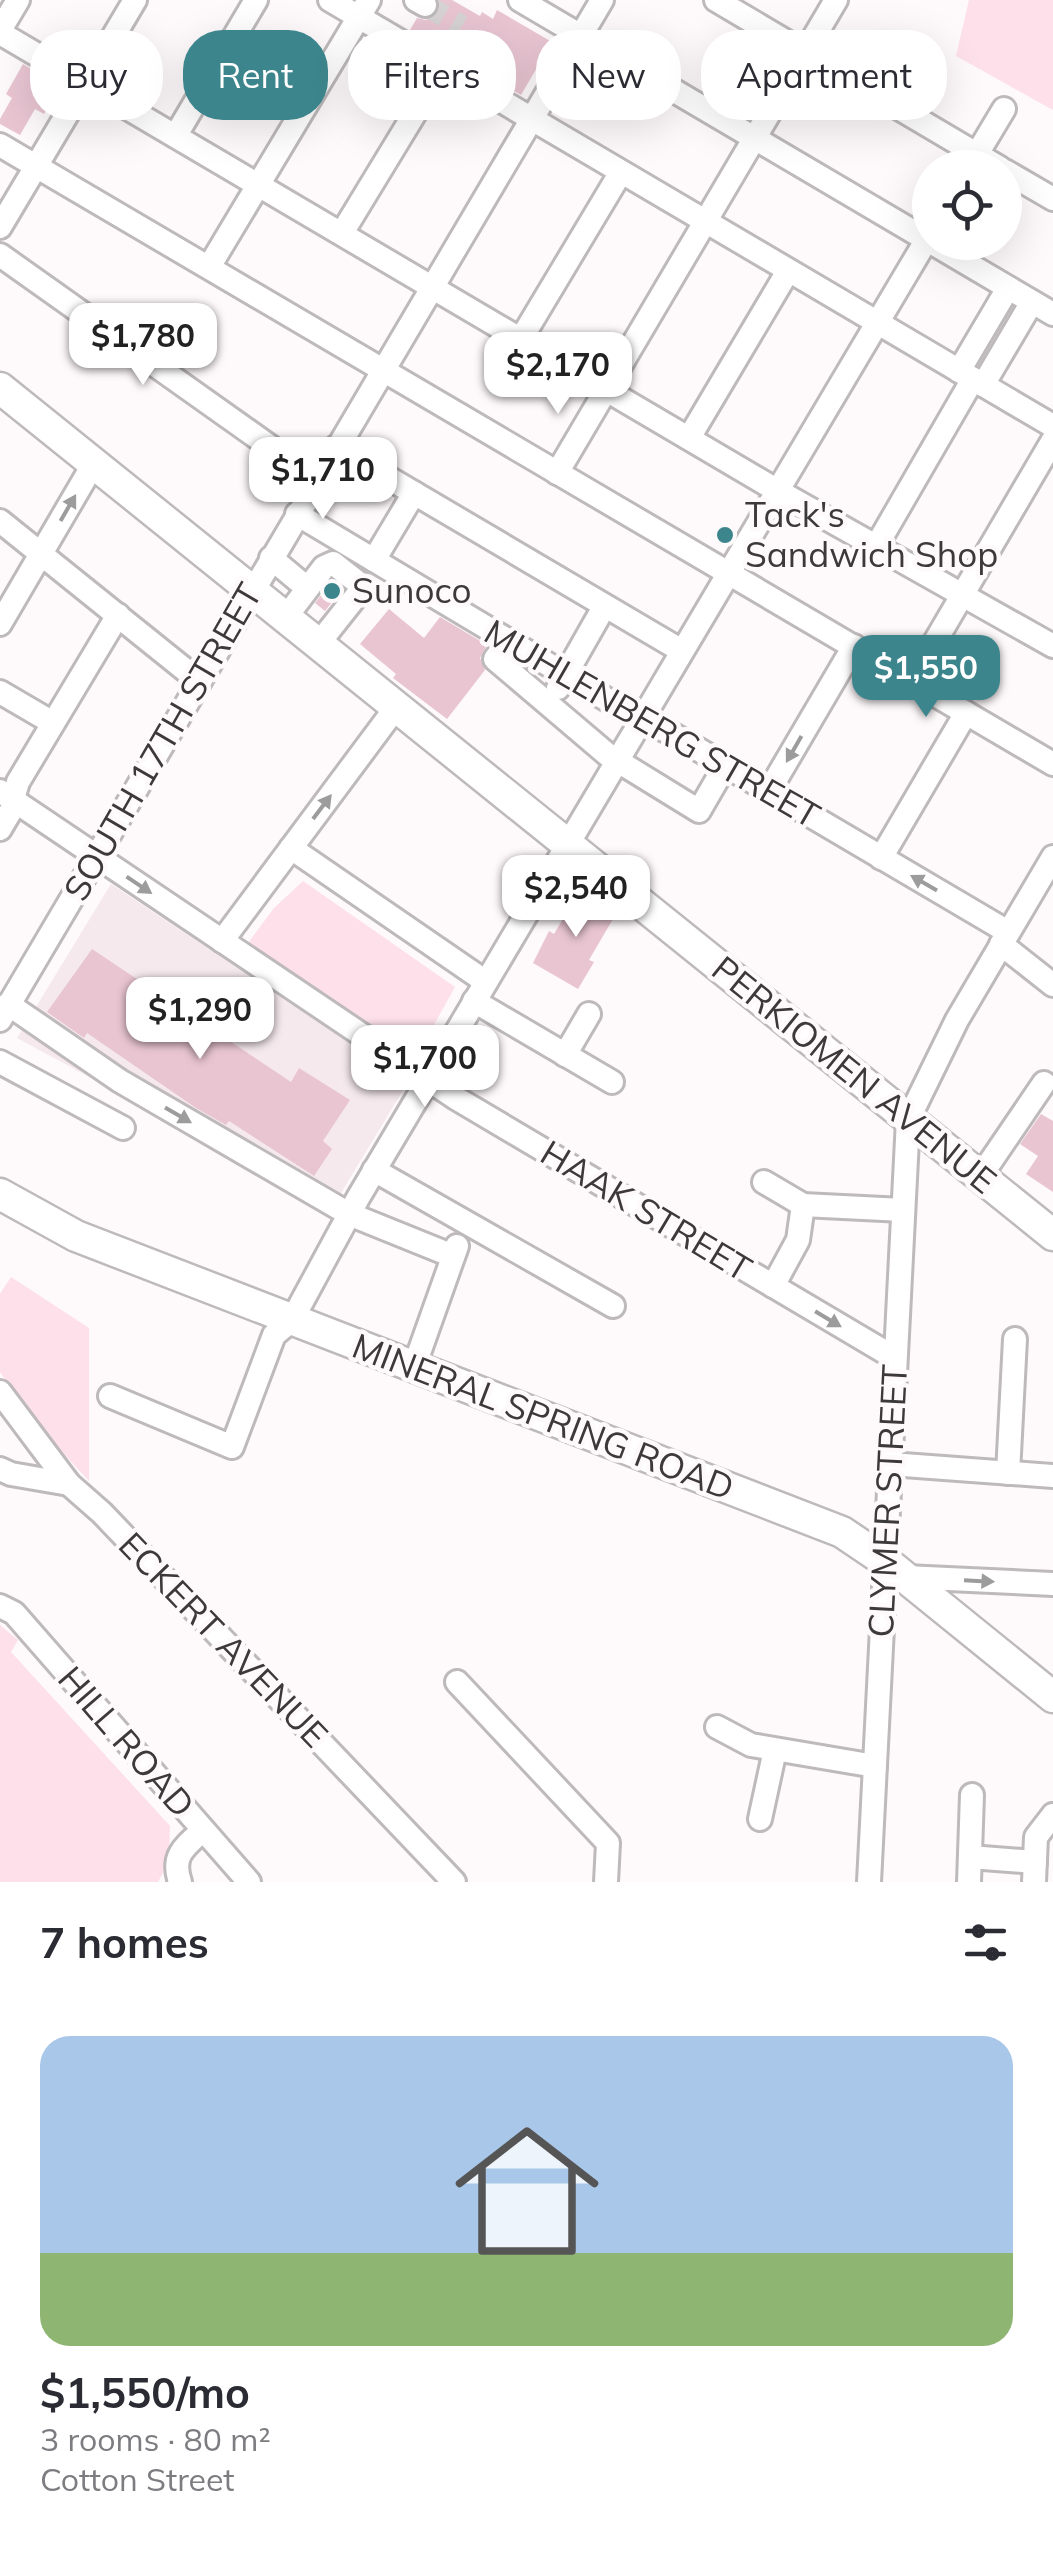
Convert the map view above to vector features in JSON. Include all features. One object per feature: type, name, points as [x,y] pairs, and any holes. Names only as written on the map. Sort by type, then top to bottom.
[{"type":"main road","name":"PERKIOMEN AVENUE","points":[[0,388],[252,590],[297,601],[397,706],[1053,1235]]},
{"type":"main road","name":"MINERAL SPRING ROAD","points":[[0,1194],[76,1236],[824,1524],[895,1569],[1053,1697]]},
{"type":"street","points":[[18,0],[0,31],[30,49]]},
{"type":"street","points":[[117,30],[135,0]]},
{"type":"street","points":[[176,135],[256,0]]},
{"type":"street","points":[[330,0],[364,9],[393,30]]},
{"type":"street","points":[[520,0],[571,30]]},
{"type":"street","name":"SOUTH 17TH STREET","points":[[584,30],[602,0]]},
{"type":"street","points":[[716,0],[767,30]]},
{"type":"street","points":[[818,30],[836,0]]},
{"type":"street","points":[[209,267],[364,9]]},
{"type":"street","points":[[681,95],[912,228]]},
{"type":"street","points":[[980,150],[1004,109]]},
{"type":"street","points":[[516,110],[1053,426]]},
{"type":"street","name":"SOUTH 17TH STREET","points":[[4,1012],[536,111]]},
{"type":"street","points":[[0,227],[63,120]]},
{"type":"street","points":[[151,120],[778,491],[1052,644]]},
{"type":"street","points":[[342,233],[410,120]]},
{"type":"street","points":[[557,473],[764,120]]},
{"type":"street","points":[[909,120],[956,150]]},
{"type":"street","points":[[0,145],[1053,764]]},
{"type":"street","points":[[521,339],[621,172]]},
{"type":"street","points":[[1022,181],[1053,199]]},
{"type":"street","points":[[0,254],[317,480]]},
{"type":"street","points":[[110,1396],[232,1447],[274,1335],[292,1320],[374,1170],[915,260]]},
{"type":"street","points":[[964,260],[1053,314]]},
{"type":"street","points":[[689,438],[788,271]]},
{"type":"street","points":[[877,545],[972,378],[1008,288]]},
{"type":"street","points":[[972,378],[1032,302]]},
{"type":"street","points":[[912,681],[1053,440]]},
{"type":"street","points":[[336,447],[682,651]]},
{"type":"street","points":[[0,624],[94,463]]},
{"type":"street","points":[[374,560],[414,493]]},
{"type":"street","name":"MUHLENBERG STREET","points":[[297,514],[881,858],[1004,938],[1053,985]]},
{"type":"street","points":[[0,520],[199,681]]},
{"type":"street","points":[[271,558],[297,601],[324,566],[333,563],[361,585],[326,634]]},
{"type":"street","points":[[548,704],[604,607]]},
{"type":"street","points":[[0,829],[18,782],[118,615]]},
{"type":"street","points":[[509,640],[495,659],[617,761],[699,811],[726,766]]},
{"type":"street","points":[[770,791],[854,646]]},
{"type":"street","points":[[0,692],[53,723]]},
{"type":"street","points":[[222,942],[397,706]]},
{"type":"street","points":[[881,858],[966,713]]},
{"type":"street","name":"HAAK STREET","points":[[10,797],[428,1080],[896,1358]]},
{"type":"street","points":[[292,848],[564,1055],[612,1082]]},
{"type":"street","points":[[908,1120],[956,1020],[1053,857]]},
{"type":"street","points":[[4,1012],[349,1214],[453,1256]]},
{"type":"street","points":[[564,1055],[589,1014]]},
{"type":"street","points":[[0,1062],[124,1128]]},
{"type":"street","points":[[980,1177],[1044,1083]]},
{"type":"street","name":"CLYMER STREET","points":[[869,1882],[875,1766],[895,1569],[890,1464],[908,1120]]},
{"type":"street","points":[[374,1170],[613,1306]]},
{"type":"street","points":[[764,1182],[803,1206],[904,1210]]},
{"type":"street","points":[[773,1286],[798,1240],[803,1206]]},
{"type":"street","points":[[414,1367],[465,1224]]},
{"type":"street","points":[[1008,1473],[1015,1339]]},
{"type":"street","name":"ECKERT AVENUE","points":[[0,1392],[70,1484],[454,1882]]},
{"type":"street","points":[[890,1464],[1053,1476]]},
{"type":"street","points":[[0,1469],[70,1484]]},
{"type":"street","points":[[895,1569],[1049,1587]]},
{"type":"street","name":"HILL ROAD","points":[[0,1606],[14,1613],[249,1882]]},
{"type":"street","points":[[457,1682],[608,1843],[606,1882]]},
{"type":"street","points":[[718,1727],[751,1744],[775,1750],[875,1766]]},
{"type":"street","points":[[760,1819],[775,1750]]},
{"type":"street","points":[[969,1882],[972,1795]]},
{"type":"street","points":[[970,1857],[1034,1872],[1036,1838],[1053,1815]]},
{"type":"street","points":[[180,1882],[176,1857],[203,1830]]},
{"type":"shaded area","points":[[969,0],[1053,0],[1053,110],[956,56]]},
{"type":"shaded area","points":[[303,881],[455,987],[416,1057],[248,943],[274,908]]},
{"type":"shaded area","points":[[111,884],[408,1082],[332,1208],[17,1038]]},
{"type":"shaded area","points":[[11,1277],[89,1328],[89,1481],[31,1418],[0,1372],[0,1294]]},
{"type":"shaded area","points":[[0,1625],[18,1640],[11,1652],[170,1826],[169,1862],[158,1882],[0,1882]]},
{"type":"building","points":[[439,0],[452,0],[493,19],[497,10],[536,33],[536,69],[521,95],[516,92],[516,30],[410,30],[417,18],[426,20],[438,13]]},
{"type":"building","points":[[23,64],[30,68],[30,118],[20,135],[0,124],[12,98],[6,94]]},
{"type":"building","points":[[332,581],[342,589],[325,611],[315,603]]},
{"type":"building","points":[[389,609],[424,638],[440,617],[487,645],[480,658],[485,670],[447,719],[393,678],[396,674],[360,644]]},
{"type":"building","points":[[580,890],[617,912],[589,960],[594,962],[578,989],[533,963],[549,931],[554,934]]},
{"type":"building","points":[[92,949],[291,1082],[299,1068],[350,1100],[323,1141],[332,1149],[314,1176],[229,1121],[226,1125],[196,1108],[87,1033],[84,1038],[47,1012]]},
{"type":"building","points":[[1041,1114],[1053,1121],[1053,1192],[1026,1174],[1038,1156],[1020,1144]]},
{"type":"tunnel","points":[[425,5],[462,26]]},
{"type":"place","name":"Tack's Sandwich Shop","points":[[725,535]]},
{"type":"place","name":"Sunoco","points":[[332,591]]}]
